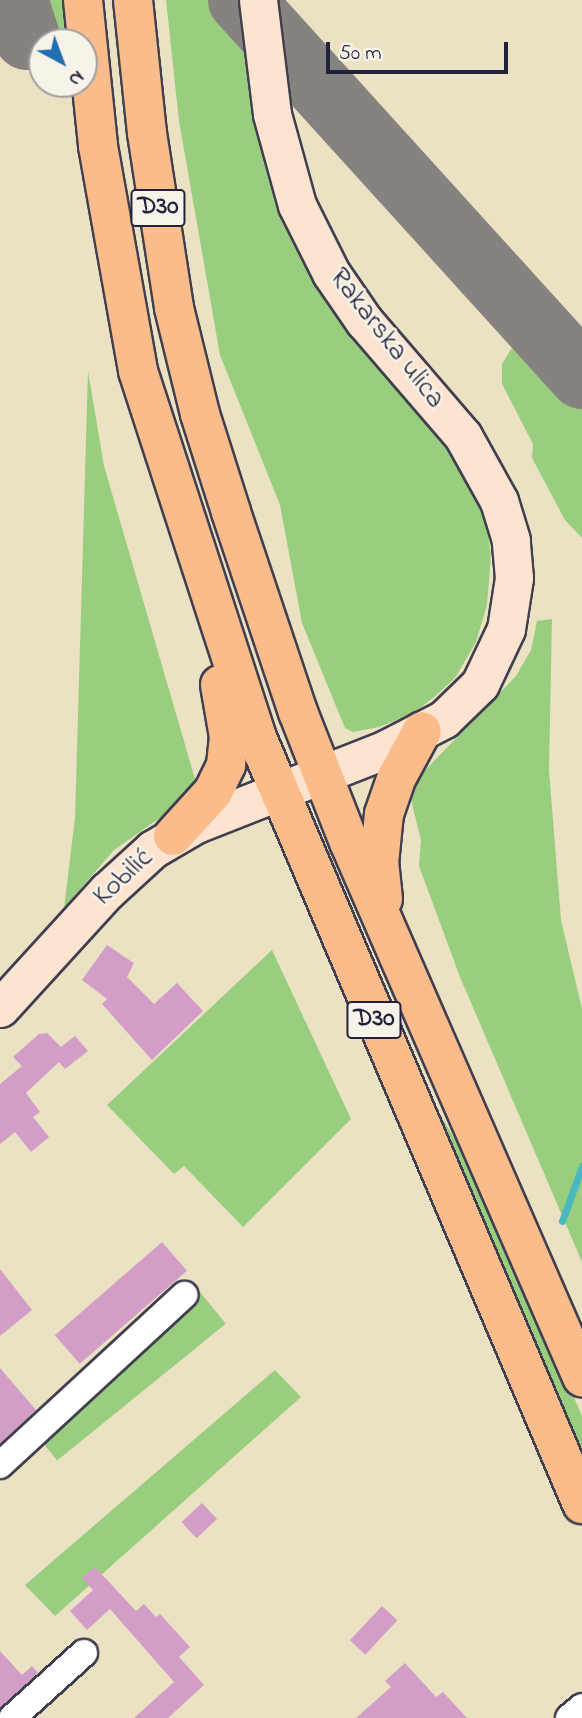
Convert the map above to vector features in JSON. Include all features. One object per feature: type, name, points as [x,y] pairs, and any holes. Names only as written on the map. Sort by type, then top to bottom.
[{"type":"main road","name":"D30","points":[[83,0],[98,146],[131,332],[169,470],[279,791],[582,1504]]},
{"type":"main road","name":"D30","points":[[132,0],[147,134],[174,308],[200,414],[322,774],[582,1377]]},
{"type":"main road","name":"Rakarska ulica","points":[[258,0],[272,114],[297,205],[331,273],[364,321],[463,436],[499,501],[511,540],[513,565],[506,629],[480,684],[444,719],[422,731]]},
{"type":"main road","points":[[169,470],[174,529],[219,682],[229,751],[213,792],[173,836]]},
{"type":"main road","points":[[385,919],[379,863],[384,814],[397,777],[422,731]]},
{"type":"main road","name":"Kobilić","points":[[0,1008],[107,891],[173,836],[422,731]]},
{"type":"street","points":[[0,1465],[184,1295]]},
{"type":"street","points":[[12,1718],[84,1653]]},
{"type":"street","points":[[569,1718],[582,1707]]},
{"type":"green space","points":[[35,0],[67,0],[69,28],[42,28]]},
{"type":"green space","points":[[166,0],[218,0],[247,32],[255,115],[268,178],[286,223],[460,468],[486,519],[491,555],[487,605],[476,642],[455,678],[433,698],[412,714],[379,727],[353,732],[345,728],[302,623],[280,505],[220,355],[179,121]]},
{"type":"green space","points":[[518,338],[582,407],[582,538],[565,520],[532,458],[533,444],[502,384],[502,364]]},
{"type":"green space","points":[[88,371],[104,466],[195,779],[191,796],[114,850],[64,908],[75,818]]},
{"type":"green space","points":[[552,619],[549,770],[561,920],[582,1009],[582,1262],[460,977],[419,866],[421,840],[408,788],[516,676],[531,650],[537,621]]},
{"type":"green space","points":[[365,948],[431,1099],[482,1185],[582,1416],[582,1465]]},
{"type":"green space","points":[[272,950],[351,1119],[243,1227],[184,1166],[174,1174],[107,1105]]},
{"type":"green space","points":[[200,1292],[226,1324],[57,1460],[31,1429]]},
{"type":"green space","points":[[275,1370],[301,1397],[55,1616],[25,1585]]},
{"type":"building","points":[[107,945],[134,963],[127,977],[154,1004],[177,983],[203,1011],[152,1060],[102,1004],[107,999],[82,980]]},
{"type":"building","points":[[47,1033],[61,1047],[75,1036],[88,1051],[65,1069],[59,1062],[26,1093],[40,1112],[33,1117],[49,1137],[31,1152],[15,1132],[0,1144],[0,1084],[22,1066],[13,1057],[39,1034]]},
{"type":"building","points":[[162,1242],[187,1271],[80,1364],[55,1335]]},
{"type":"building","points":[[0,1269],[32,1310],[0,1336]]},
{"type":"building","points":[[0,1368],[36,1410],[0,1444]]},
{"type":"building","points":[[202,1503],[217,1519],[197,1538],[182,1522]]},
{"type":"building","points":[[95,1567],[136,1611],[144,1604],[156,1617],[160,1614],[190,1647],[179,1657],[204,1685],[168,1718],[134,1718],[174,1682],[110,1609],[87,1630],[70,1611],[93,1590],[82,1578]]},
{"type":"building","points":[[382,1606],[397,1620],[365,1655],[350,1640]]},
{"type":"building","points":[[0,1651],[22,1675],[32,1666],[38,1673],[0,1708]]},
{"type":"building","points":[[405,1663],[436,1697],[443,1692],[467,1718],[356,1718],[391,1687],[385,1681]]},
{"type":"waterway","points":[[562,1221],[582,1166]]},
{"type":"taxiway","points":[[15,0],[27,37]]},
{"type":"taxiway","points":[[241,0],[582,376]]}]
